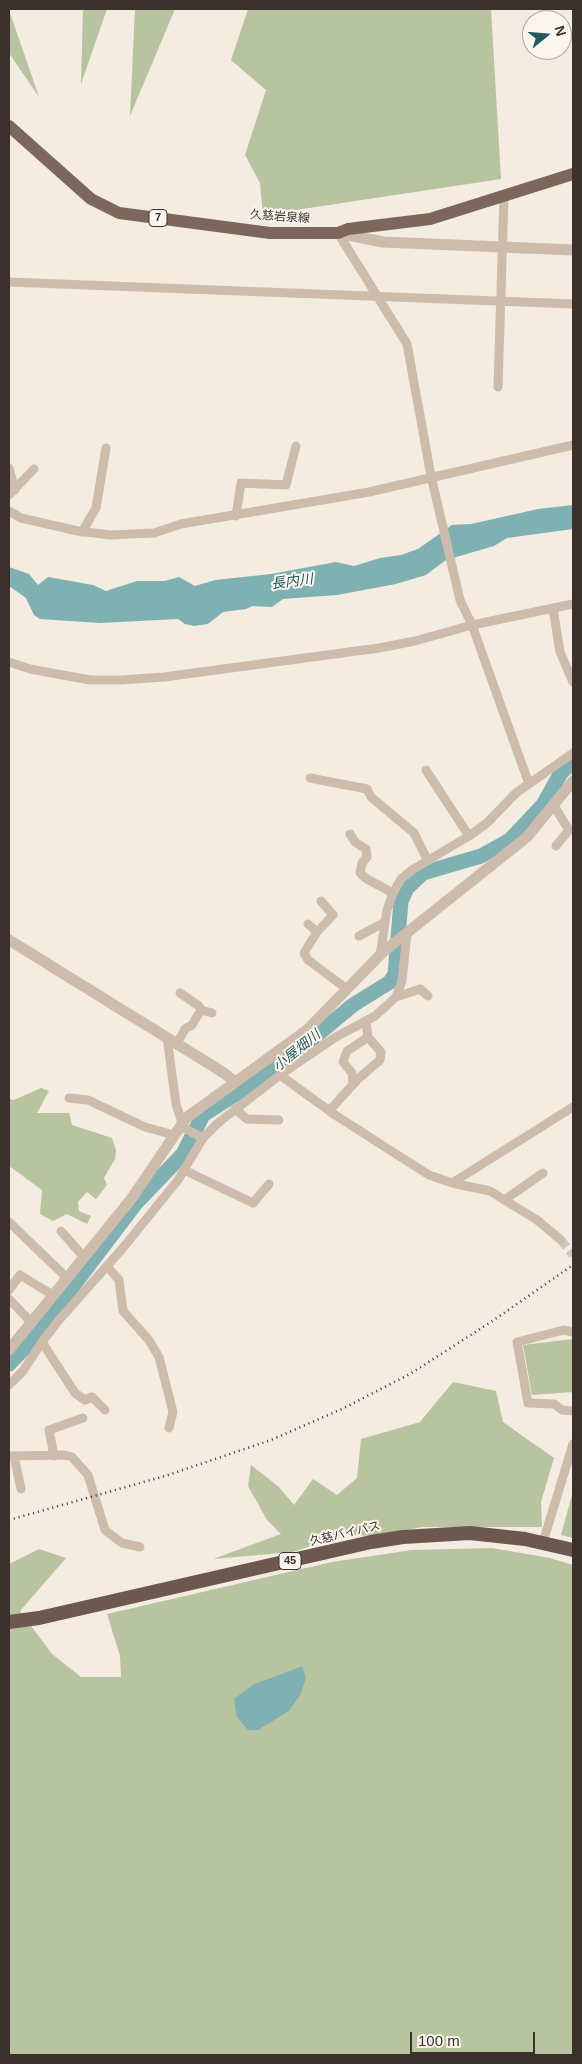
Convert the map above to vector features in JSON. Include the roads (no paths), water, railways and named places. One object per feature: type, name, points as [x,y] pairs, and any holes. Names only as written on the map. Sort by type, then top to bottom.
[{"type":"highway","name":"久慈バイパス","points":[[9,1622],[40,1618],[387,1540],[439,1533],[470,1533],[543,1542],[573,1550]]},
{"type":"main road","name":"久慈岩泉線","points":[[9,126],[91,199],[119,213],[270,233],[338,233],[348,229],[430,219],[573,174]]},
{"type":"street","points":[[498,386],[504,197]]},
{"type":"street","points":[[338,233],[383,242],[573,250]]},
{"type":"street","points":[[338,233],[406,344],[434,486],[460,600],[472,625],[529,784]]},
{"type":"street","points":[[9,282],[573,304]]},
{"type":"street","points":[[9,511],[21,518],[82,532],[110,535],[154,533],[181,524],[369,492],[573,445]]},
{"type":"street","points":[[236,516],[241,483],[286,485],[296,446]]},
{"type":"street","points":[[82,532],[96,508],[106,448]]},
{"type":"street","points":[[9,468],[12,493]]},
{"type":"street","points":[[12,493],[34,469]]},
{"type":"street","points":[[9,662],[30,669],[90,680],[164,677],[379,648],[415,641],[472,625],[573,604]]},
{"type":"street","points":[[553,608],[560,652],[573,682]]},
{"type":"street","points":[[382,953],[385,922],[393,893],[401,879],[412,870],[487,823],[516,793],[573,753]]},
{"type":"street","points":[[426,770],[469,836]]},
{"type":"street","points":[[310,778],[367,789],[371,797],[414,833],[428,861]]},
{"type":"street","points":[[9,1350],[83,1256],[132,1198],[180,1128],[234,1082],[307,1030],[382,953],[527,837],[573,781]]},
{"type":"street","points":[[554,806],[570,830],[556,846]]},
{"type":"street","points":[[350,834],[355,842],[366,849],[366,857],[362,863],[360,873],[367,879],[393,893]]},
{"type":"street","points":[[321,901],[332,916],[317,932],[304,953],[308,960],[347,989]]},
{"type":"street","points":[[359,936],[385,922]]},
{"type":"street","points":[[308,924],[317,932]]},
{"type":"street","points":[[396,997],[402,981],[405,935]]},
{"type":"street","points":[[9,940],[172,1040],[234,1082]]},
{"type":"street","points":[[9,1385],[23,1370],[42,1342],[107,1266],[184,1170],[201,1136],[280,1075],[334,1038],[375,1016],[396,997],[420,989],[428,996]]},
{"type":"street","points":[[180,993],[199,1006],[201,1010],[212,1014]]},
{"type":"street","points":[[172,1040],[192,1025],[201,1010]]},
{"type":"street","points":[[329,1111],[353,1084],[380,1060],[381,1052],[368,1037],[366,1021]]},
{"type":"street","points":[[353,1084],[352,1073],[343,1062],[347,1051],[368,1037]]},
{"type":"street","points":[[172,1040],[176,1104],[180,1128]]},
{"type":"street","points":[[280,1075],[329,1111],[429,1175],[452,1183],[490,1191],[537,1220],[561,1240]]},
{"type":"street","points":[[69,1098],[88,1100],[145,1127],[180,1128],[201,1136]]},
{"type":"street","points":[[452,1183],[573,1107]]},
{"type":"street","points":[[235,1109],[247,1119],[279,1120]]},
{"type":"street","points":[[184,1170],[253,1203],[268,1184]]},
{"type":"street","points":[[504,1200],[543,1173]]},
{"type":"street","points":[[9,1222],[67,1278]]},
{"type":"street","points":[[61,1231],[83,1256]]},
{"type":"street","points":[[107,1266],[119,1280],[124,1311],[148,1339],[159,1357],[173,1412],[168,1428]]},
{"type":"street","points":[[9,1290],[20,1275],[53,1295]]},
{"type":"street","points":[[9,1299],[32,1323]]},
{"type":"street","points":[[573,1332],[564,1330],[516,1342],[528,1403],[554,1404],[562,1410],[573,1410]]},
{"type":"street","points":[[42,1342],[75,1393],[85,1400],[92,1397],[105,1410]]},
{"type":"street","points":[[54,1456],[49,1430],[83,1418]]},
{"type":"street","points":[[543,1542],[573,1444]]},
{"type":"street","points":[[22,1489],[11,1456],[65,1455],[72,1457],[88,1475],[105,1530],[122,1543],[140,1547]]},
{"type":"water","name":"長内川","points":[[573,505],[573,529],[507,538],[494,546],[446,560],[426,575],[396,584],[337,595],[283,599],[272,607],[253,606],[246,609],[223,612],[208,624],[194,626],[185,624],[178,619],[100,623],[40,619],[34,615],[26,598],[9,586],[9,567],[29,574],[38,585],[48,577],[93,585],[106,591],[137,581],[165,581],[179,577],[195,586],[215,580],[271,574],[336,562],[354,566],[418,549],[452,525],[471,524],[538,509]]},
{"type":"water","points":[[302,1666],[306,1678],[300,1695],[289,1711],[258,1730],[248,1730],[237,1717],[234,1699],[254,1684]]},
{"type":"waterway","name":"小屋畑川","points":[[9,1364],[33,1339],[136,1203],[183,1154],[203,1115],[277,1068],[353,1005],[390,982],[395,974],[401,901],[407,888],[423,873],[481,856],[510,840],[543,805],[561,773],[573,761]]},
{"type":"tunnel","points":[[561,1240],[573,1255]]},
{"type":"railway","points":[[9,1520],[165,1476],[271,1440],[344,1408],[410,1374],[494,1320],[573,1265]]}]
